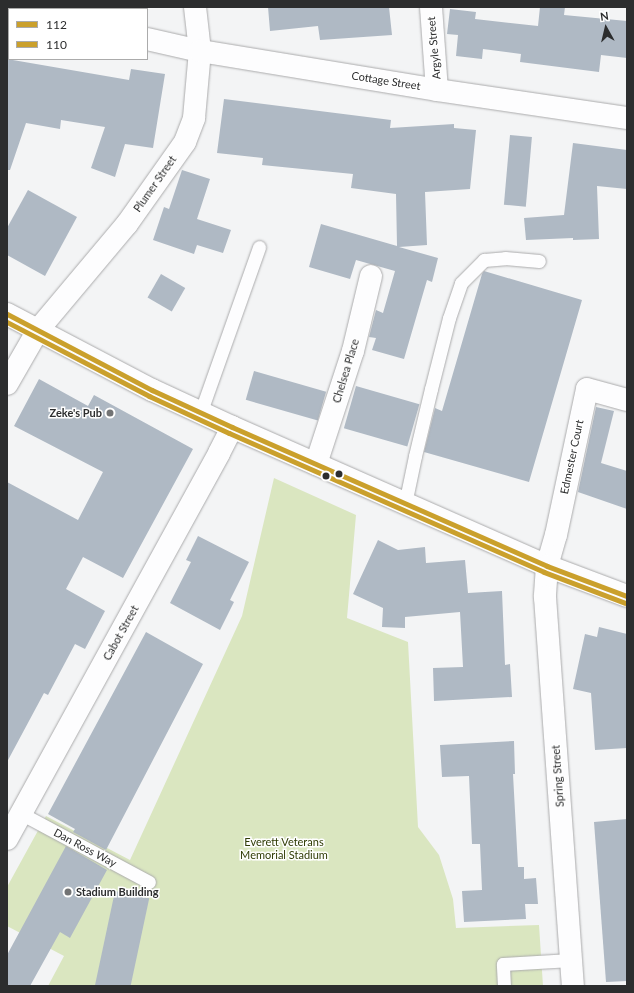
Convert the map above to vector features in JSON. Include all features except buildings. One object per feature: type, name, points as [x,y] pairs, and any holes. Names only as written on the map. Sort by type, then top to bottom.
[{"type":"street","name":"Plumer Street","points":[[7,384],[38,330],[127,224],[185,142],[194,118],[200,51],[195,7]]},
{"type":"street","name":"Argyle Street","points":[[430,7],[437,90]]},
{"type":"street","name":"Cottage Street","points":[[148,39],[200,51],[437,90],[627,118]]},
{"type":"street","name":"Chelsea Place","points":[[316,464],[353,351],[371,276]]},
{"type":"street","points":[[7,314],[152,390],[201,411],[232,427],[547,566],[627,596]]},
{"type":"street","name":"Edmester Court","points":[[547,566],[556,535],[587,389],[627,400]]},
{"type":"street","name":"Cabot Street","points":[[7,837],[22,814],[232,427]]},
{"type":"street","name":"Spring Street","points":[[547,566],[545,598],[573,986]]},
{"type":"lane","points":[[201,411],[259,247]]},
{"type":"lane","points":[[405,504],[430,389],[461,283],[484,260],[505,258],[539,261]]},
{"type":"lane","name":"Dan Ross Way","points":[[22,814],[149,882]]},
{"type":"lane","points":[[504,986],[503,964],[571,960]]},
{"type":"green space","name":"Everett Veterans Memorial Stadium","points":[[274,478],[356,515],[347,618],[408,642],[418,827],[439,855],[453,899],[456,928],[539,925],[543,986],[48,986],[64,956],[7,926],[7,887],[46,816],[130,860],[242,616]]},
{"type":"transit line","name":"112","points":[[7,314],[152,390],[232,427],[547,566],[627,596]]},
{"type":"transit line","name":"110","points":[[7,322],[149,396],[229,433],[544,572],[625,603]]},
{"type":"place","name":"Zeke's Pub","points":[[110,413]]},
{"type":"place","name":"Stadium Building","points":[[68,892]]}]
